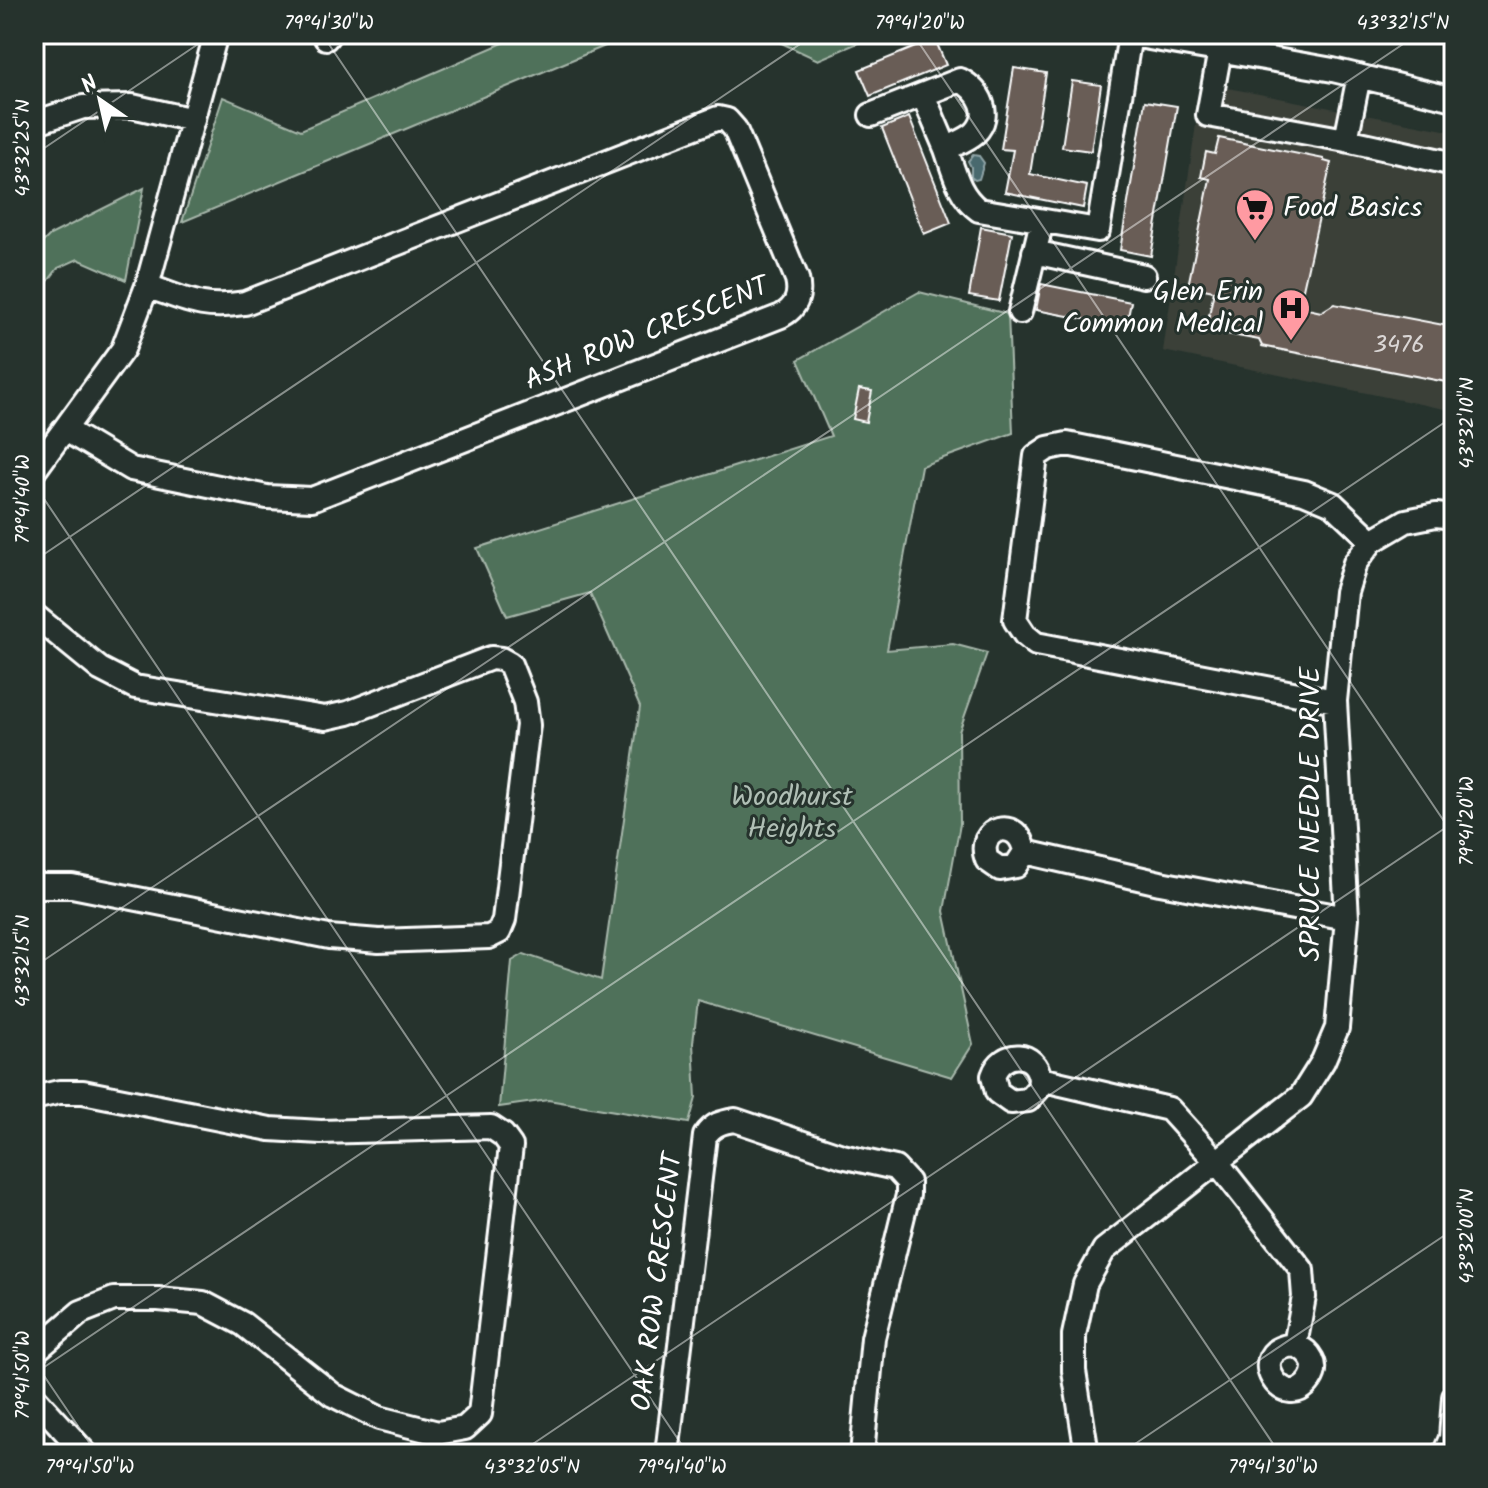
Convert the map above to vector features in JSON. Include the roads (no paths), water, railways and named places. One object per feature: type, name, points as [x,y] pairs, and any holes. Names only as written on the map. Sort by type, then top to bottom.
[{"type":"street","points":[[34,471],[123,349],[147,286],[216,34]]},
{"type":"street","points":[[1092,265],[1128,34],[1221,43],[1454,99]]},
{"type":"street","points":[[1221,43],[1208,115],[1346,140],[1454,164]]},
{"type":"street","points":[[1346,140],[1359,76]]},
{"type":"street","points":[[871,115],[960,80],[973,87],[982,99],[984,114],[977,131],[946,149]]},
{"type":"street","points":[[923,95],[969,203],[979,210],[1098,230]]},
{"type":"street","points":[[34,123],[83,107],[132,106],[193,120]]},
{"type":"street","name":"ASH ROW CRESCENT","points":[[66,430],[131,469],[267,497],[312,499],[781,316],[792,309],[799,293],[797,279],[735,129],[727,120],[718,118],[245,303],[219,307],[202,305],[147,286]]},
{"type":"street","points":[[1020,312],[1042,221]]},
{"type":"street","points":[[1034,252],[1144,276]]},
{"type":"street","points":[[1335,701],[1036,644],[1025,635],[1015,620],[1036,456],[1048,448],[1067,444],[1304,492],[1333,504],[1372,541]]},
{"type":"street","name":"SPRUCE NEEDLE DRIVE","points":[[1087,1454],[1074,1371],[1074,1335],[1085,1284],[1104,1250],[1301,1096],[1323,1061],[1337,1028],[1347,918],[1335,701],[1346,592],[1355,563],[1372,541],[1406,521],[1436,515],[1454,517]]},
{"type":"street","points":[[34,615],[100,669],[135,687],[325,718],[348,713],[491,658],[501,659],[510,664],[525,702],[528,725],[504,920],[499,932],[489,937],[379,941],[329,937],[72,886],[34,886]]},
{"type":"street","points":[[1025,852],[1160,883],[1347,918]]},
{"type":"street","points":[[1040,1079],[1169,1109],[1216,1161],[1302,1270],[1304,1297],[1295,1345]]},
{"type":"street","points":[[34,1098],[59,1092],[83,1092],[270,1129],[321,1132],[491,1127],[503,1135],[511,1146],[480,1414],[465,1428],[438,1433],[379,1418],[333,1395],[243,1324],[203,1303],[114,1299],[81,1312],[34,1352]]},
{"type":"street","name":"OAK ROW CRESCENT","points":[[667,1454],[705,1136],[710,1128],[735,1120],[842,1156],[895,1168],[908,1182],[908,1195],[873,1338],[862,1454]]},
{"type":"street","points":[[34,1397],[86,1454]]},
{"type":"street","points":[[1450,1446],[1454,1397]]},
{"type":"water","points":[[973,155],[979,156],[984,163],[979,179],[975,180],[971,177],[968,161]]},
{"type":"place","name":"Food Basics","points":[[1255,242]]},
{"type":"place","name":"Glen Erin Common Medical","points":[[1291,342]]},
{"type":"park label","name":"Woodhurst Heights","points":[[792,813]]}]
